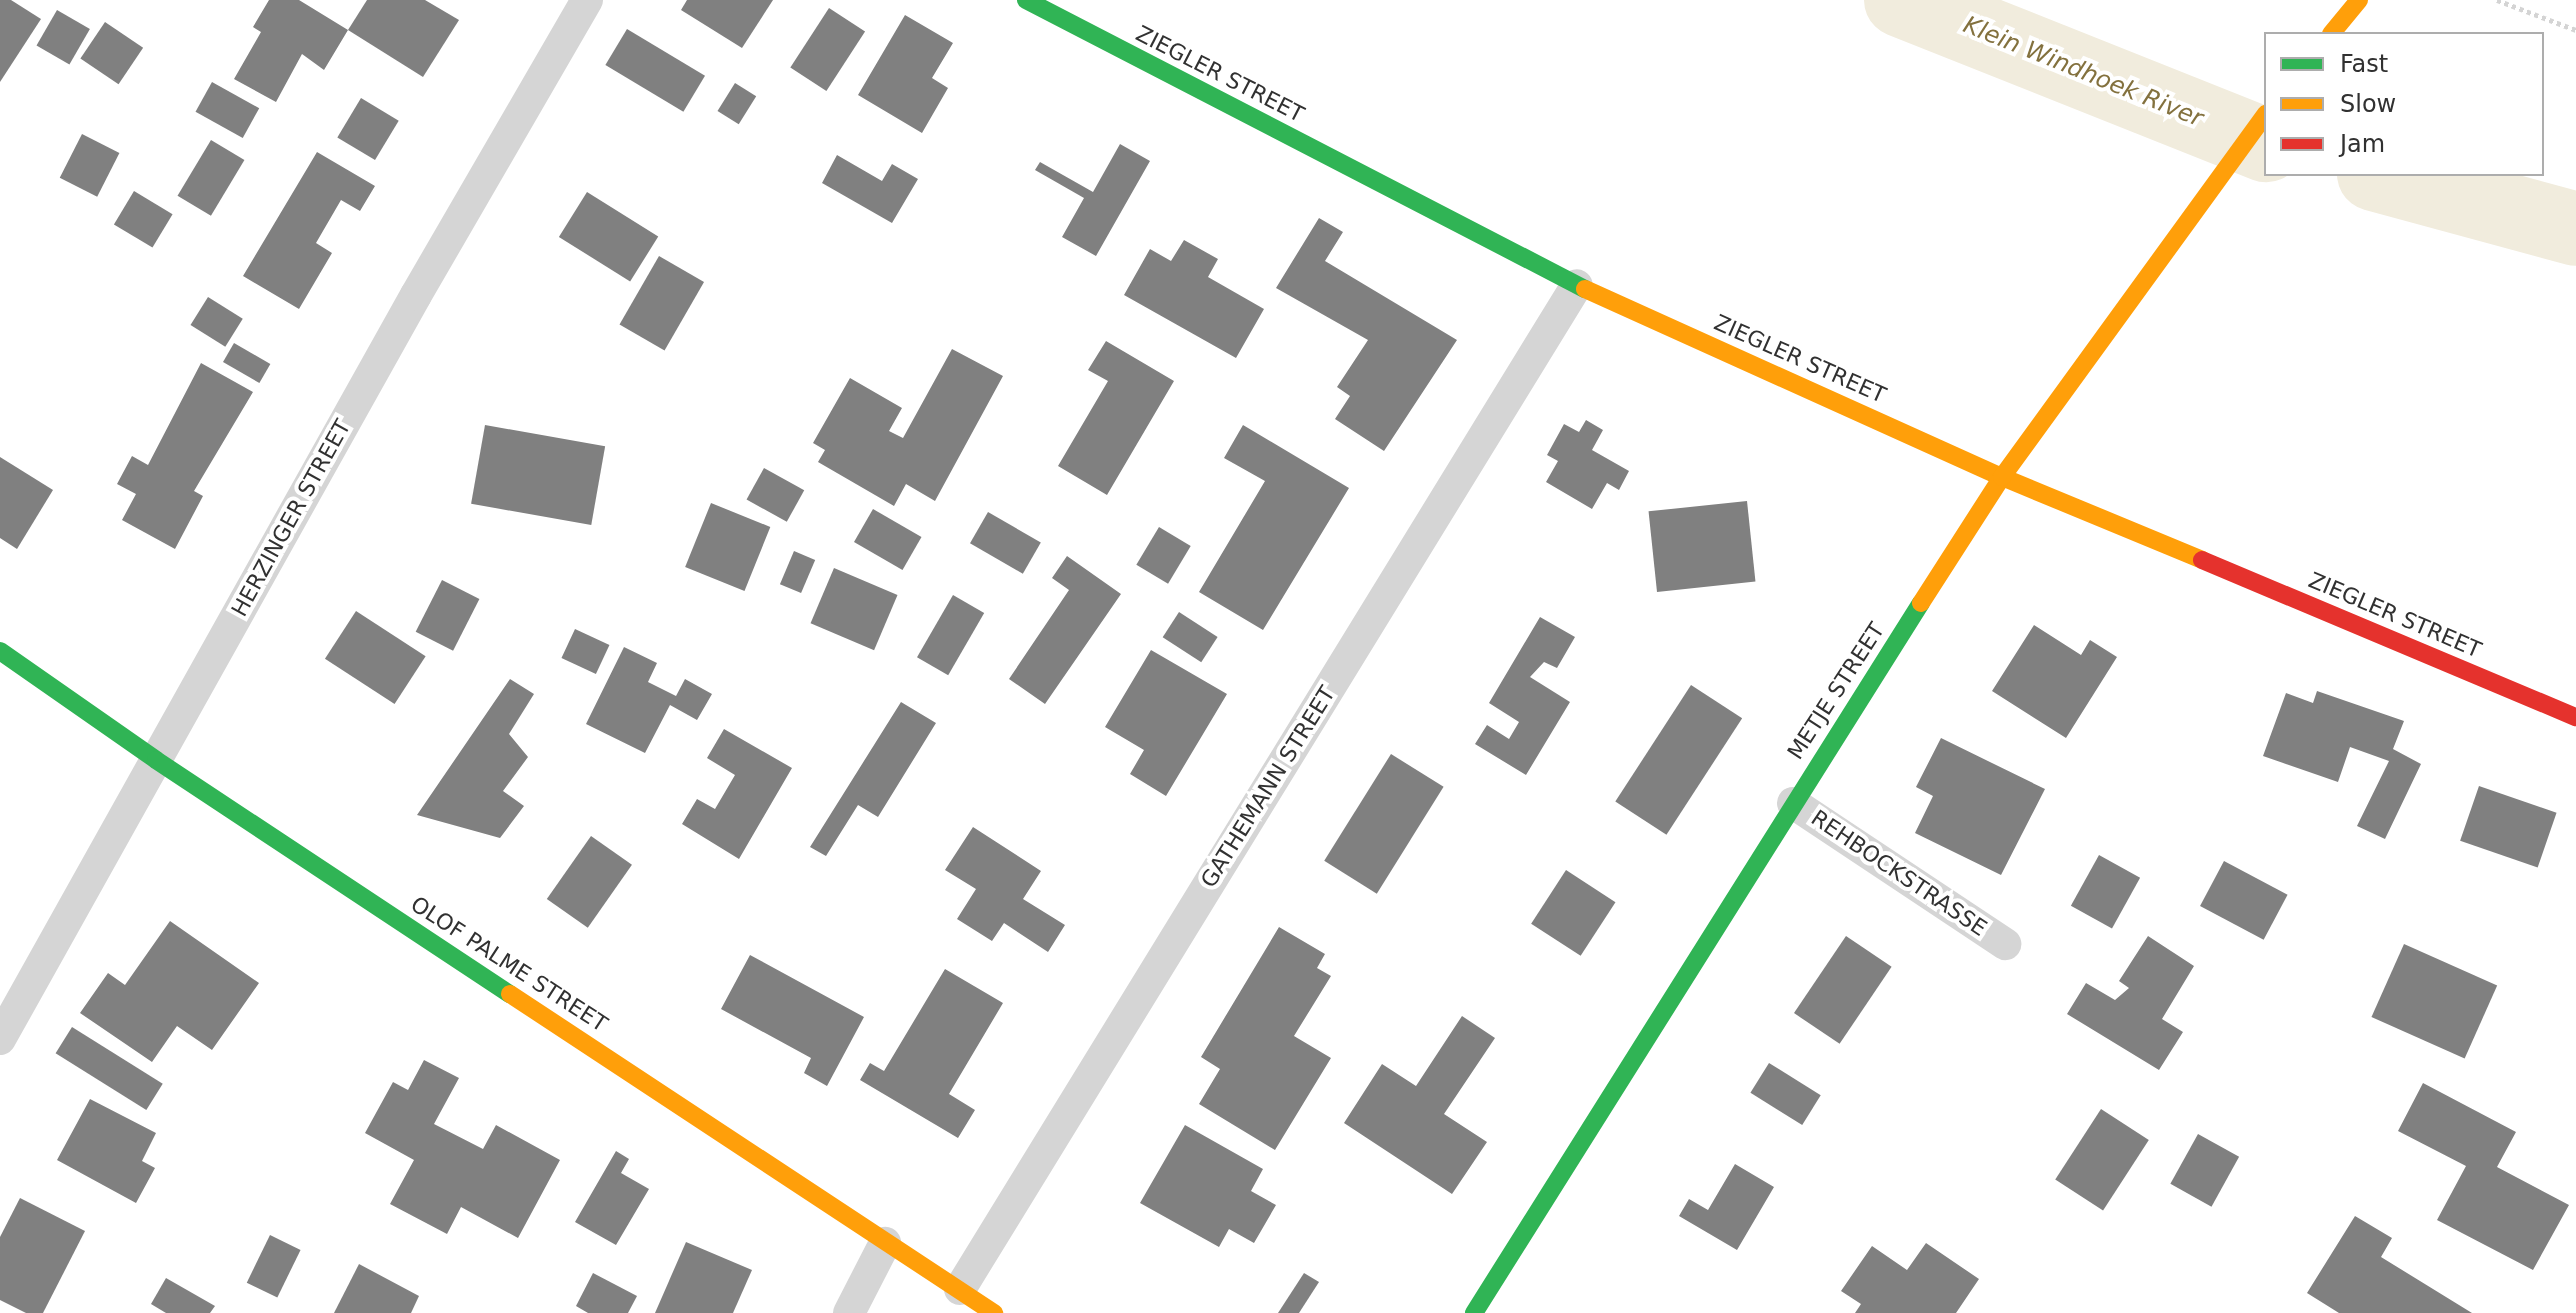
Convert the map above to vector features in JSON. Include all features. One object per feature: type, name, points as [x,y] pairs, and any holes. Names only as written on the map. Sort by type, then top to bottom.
[{"type":"street","name":"HERZINGER STREET","points":[[0,1039],[416,295],[587,0]]},
{"type":"street","name":"ZIEGLER STREET","points":[[1026,0],[1577,285],[2002,477],[2576,717]]},
{"type":"street","points":[[2333,32],[2359,0]]},
{"type":"street","name":"METJE STREET","points":[[1474,1313],[1793,803],[2002,477],[2264,117]]},
{"type":"street","name":"GATHEMANN STREET","points":[[960,1289],[1577,285]]},
{"type":"street","name":"OLOF PALME STREET","points":[[0,651],[156,760],[994,1313]]},
{"type":"street","name":"REHBOCKSTRASSE","points":[[1793,803],[2005,944]]},
{"type":"street","points":[[849,1313],[885,1243]]},
{"type":"path","points":[[2497,0],[2576,30]]},
{"type":"building","points":[[0,0],[11,0],[41,19],[0,82]]},
{"type":"building","points":[[269,0],[299,0],[348,30],[324,70],[302,54],[276,102],[234,79],[261,32],[253,27]]},
{"type":"building","points":[[367,0],[425,0],[459,20],[423,77],[348,30]]},
{"type":"building","points":[[687,0],[773,0],[742,48],[681,10]]},
{"type":"building","points":[[829,8],[865,31],[826,91],[790,68]]},
{"type":"building","points":[[57,10],[90,29],[69,65],[36,46]]},
{"type":"building","points":[[905,15],[953,43],[932,78],[948,88],[922,133],[858,95]]},
{"type":"building","points":[[105,22],[143,48],[119,84],[80,58]]},
{"type":"building","points":[[627,29],[705,76],[683,112],[605,65]]},
{"type":"building","points":[[212,82],[259,108],[243,138],[196,112]]},
{"type":"building","points":[[735,83],[756,96],[739,124],[718,111]]},
{"type":"building","points":[[361,98],[399,121],[375,160],[337,137]]},
{"type":"building","points":[[82,134],[119,153],[97,197],[60,178]]},
{"type":"building","points":[[211,140],[244,160],[211,216],[178,196]]},
{"type":"building","points":[[1120,144],[1150,161],[1096,256],[1062,237],[1084,198],[1035,170],[1040,162],[1093,192]]},
{"type":"building","points":[[317,152],[375,186],[360,211],[341,200],[316,243],[332,253],[299,309],[243,276]]},
{"type":"building","points":[[837,155],[882,181],[892,164],[918,179],[892,223],[822,183]]},
{"type":"building","points":[[134,191],[173,214],[152,248],[114,224]]},
{"type":"building","points":[[587,192],[658,237],[630,281],[559,237]]},
{"type":"building","points":[[1319,218],[1343,232],[1325,261],[1457,340],[1384,451],[1335,419],[1350,396],[1337,387],[1368,340],[1276,288]]},
{"type":"building","points":[[1184,240],[1218,259],[1208,277],[1264,309],[1236,358],[1124,295],[1150,249],[1171,261]]},
{"type":"building","points":[[659,256],[704,282],[665,350],[620,324]]},
{"type":"building","points":[[208,297],[243,319],[225,347],[191,325]]},
{"type":"building","points":[[1106,341],[1174,381],[1107,495],[1058,466],[1108,381],[1088,370]]},
{"type":"building","points":[[234,343],[270,364],[259,383],[223,362]]},
{"type":"building","points":[[952,349],[1003,376],[935,501],[906,484],[894,506],[818,462],[825,450],[813,443],[850,378],[902,408],[889,431],[903,438]]},
{"type":"building","points":[[201,363],[253,392],[194,491],[203,496],[175,549],[122,520],[136,494],[117,484],[132,456],[148,465]]},
{"type":"building","points":[[1586,420],[1603,430],[1592,450],[1629,471],[1619,490],[1607,483],[1592,509],[1546,482],[1558,461],[1547,455],[1564,424],[1579,432]]},
{"type":"building","points":[[485,425],[605,446],[591,525],[471,504]]},
{"type":"building","points":[[1243,425],[1349,488],[1263,630],[1199,592],[1265,481],[1224,458]]},
{"type":"building","points":[[0,457],[53,490],[17,549],[0,538]]},
{"type":"building","points":[[764,468],[804,490],[787,522],[747,499]]},
{"type":"building","points":[[1747,501],[1755,582],[1657,592],[1649,511]]},
{"type":"building","points":[[711,503],[770,527],[744,591],[685,567]]},
{"type":"building","points":[[873,509],[921,537],[902,570],[854,542]]},
{"type":"building","points":[[988,512],[1041,542],[1023,574],[970,543]]},
{"type":"building","points":[[1159,527],[1191,546],[1168,584],[1136,565]]},
{"type":"building","points":[[794,551],[815,560],[801,593],[780,584]]},
{"type":"building","points":[[1067,556],[1121,594],[1045,704],[1009,679],[1069,590],[1052,578]]},
{"type":"building","points":[[834,568],[898,595],[874,650],[811,623]]},
{"type":"building","points":[[442,580],[479,599],[453,651],[416,632]]},
{"type":"building","points":[[953,595],[984,613],[948,675],[917,657]]},
{"type":"building","points":[[356,611],[426,656],[395,704],[325,659]]},
{"type":"building","points":[[1179,612],[1218,637],[1201,662],[1163,637]]},
{"type":"building","points":[[1540,617],[1575,637],[1557,668],[1544,662],[1530,677],[1570,702],[1526,775],[1475,744],[1487,725],[1509,739],[1519,722],[1489,703]]},
{"type":"building","points":[[2034,625],[2081,655],[2090,640],[2117,657],[2066,738],[1992,691]]},
{"type":"building","points":[[575,629],[609,645],[596,674],[561,658]]},
{"type":"building","points":[[624,647],[657,663],[648,682],[676,696],[685,679],[712,694],[697,720],[670,705],[645,753],[586,724]]},
{"type":"building","points":[[1151,650],[1227,694],[1166,796],[1130,774],[1144,750],[1105,727]]},
{"type":"building","points":[[510,679],[534,694],[509,734],[528,757],[503,791],[524,806],[500,838],[417,815]]},
{"type":"building","points":[[1691,685],[1742,718],[1666,835],[1615,802]]},
{"type":"building","points":[[2317,691],[2404,721],[2393,749],[2421,764],[2385,839],[2357,826],[2389,761],[2350,747],[2338,782],[2263,756],[2286,693],[2313,703]]},
{"type":"building","points":[[901,702],[936,723],[878,817],[858,805],[826,856],[810,847]]},
{"type":"building","points":[[724,729],[792,768],[739,859],[682,824],[697,799],[715,809],[735,775],[707,758]]},
{"type":"building","points":[[1941,738],[2045,789],[2001,875],[1915,833],[1933,796],[1916,787]]},
{"type":"building","points":[[1391,754],[1444,787],[1377,894],[1324,861]]},
{"type":"building","points":[[2479,786],[2557,813],[2538,868],[2460,841]]},
{"type":"building","points":[[973,827],[1041,871],[1023,899],[1065,925],[1048,952],[1004,923],[992,941],[957,919],[976,889],[945,870]]},
{"type":"building","points":[[591,836],[632,865],[588,928],[547,899]]},
{"type":"building","points":[[2099,855],[2140,878],[2112,929],[2071,906]]},
{"type":"building","points":[[2224,861],[2288,895],[2264,940],[2200,906]]},
{"type":"building","points":[[1566,870],[1615,902],[1581,956],[1531,924]]},
{"type":"building","points":[[170,921],[259,983],[212,1050],[177,1026],[152,1062],[80,1013],[108,973],[125,985]]},
{"type":"building","points":[[1279,927],[1325,954],[1317,968],[1331,976],[1294,1036],[1331,1058],[1275,1150],[1199,1104],[1220,1069],[1201,1057]]},
{"type":"building","points":[[1846,936],[1892,967],[1840,1044],[1794,1013]]},
{"type":"building","points":[[2148,936],[2194,966],[2162,1019],[2183,1032],[2159,1070],[2067,1014],[2086,983],[2115,1000],[2129,988],[2119,981]]},
{"type":"building","points":[[2404,944],[2497,985],[2465,1059],[2371,1017]]},
{"type":"building","points":[[750,955],[864,1017],[827,1086],[804,1073],[811,1058],[721,1009]]},
{"type":"building","points":[[945,969],[1003,1003],[949,1094],[975,1110],[958,1138],[860,1080],[870,1063],[884,1071]]},
{"type":"building","points":[[1462,1016],[1495,1038],[1444,1114],[1487,1142],[1452,1194],[1344,1123],[1382,1064],[1416,1086]]},
{"type":"building","points":[[72,1027],[163,1084],[146,1110],[56,1053]]},
{"type":"building","points":[[424,1060],[459,1078],[434,1124],[483,1149],[496,1125],[560,1160],[518,1238],[461,1207],[447,1234],[390,1204],[414,1160],[365,1133],[393,1082],[408,1090]]},
{"type":"building","points":[[1769,1063],[1821,1095],[1802,1125],[1750,1093]]},
{"type":"building","points":[[2423,1083],[2516,1132],[2497,1167],[2569,1205],[2533,1270],[2437,1220],[2466,1166],[2398,1131]]},
{"type":"building","points":[[90,1099],[156,1133],[142,1161],[155,1168],[136,1203],[57,1160]]},
{"type":"building","points":[[2101,1109],[2149,1140],[2103,1210],[2055,1179]]},
{"type":"building","points":[[1185,1125],[1263,1169],[1251,1191],[1276,1205],[1254,1243],[1229,1229],[1219,1247],[1140,1203]]},
{"type":"building","points":[[2198,1134],[2239,1157],[2211,1207],[2170,1184]]},
{"type":"building","points":[[616,1151],[629,1159],[621,1173],[649,1189],[616,1245],[575,1222]]},
{"type":"building","points":[[1735,1164],[1774,1187],[1737,1250],[1679,1216],[1689,1199],[1708,1210]]},
{"type":"building","points":[[20,1198],[85,1231],[43,1313],[26,1313],[0,1300],[0,1237]]},
{"type":"building","points":[[2355,1216],[2392,1238],[2381,1257],[2472,1313],[2339,1313],[2307,1293]]},
{"type":"building","points":[[270,1235],[301,1250],[277,1298],[247,1283]]},
{"type":"building","points":[[686,1242],[752,1270],[733,1313],[655,1313]]},
{"type":"building","points":[[1926,1243],[1979,1279],[1956,1313],[1855,1313],[1861,1304],[1841,1291],[1872,1246],[1907,1270]]},
{"type":"building","points":[[359,1264],[419,1296],[411,1313],[334,1313]]},
{"type":"building","points":[[593,1273],[637,1296],[628,1313],[588,1313],[576,1306]]},
{"type":"building","points":[[1304,1273],[1319,1282],[1299,1313],[1278,1313]]},
{"type":"building","points":[[166,1278],[215,1306],[210,1313],[166,1313],[151,1304]]},
{"type":"waterway","name":"Klein Windhoek River","points":[[1901,0],[2264,144]]},
{"type":"waterway","name":"Klein Windhoek River","points":[[2381,176],[2576,229]]},
{"type":"traffic: fast","points":[[1026,0],[1585,289]]},
{"type":"traffic: fast","points":[[1474,1313],[1921,603]]},
{"type":"traffic: fast","points":[[0,651],[156,760],[510,994]]},
{"type":"traffic: slow","points":[[2333,32],[2359,0]]},
{"type":"traffic: slow","points":[[1921,603],[2002,477],[2264,117]]},
{"type":"traffic: slow","points":[[1585,289],[2002,477],[2202,560]]},
{"type":"traffic: slow","points":[[510,994],[994,1313]]},
{"type":"traffic: jam","points":[[2202,560],[2576,717]]}]
